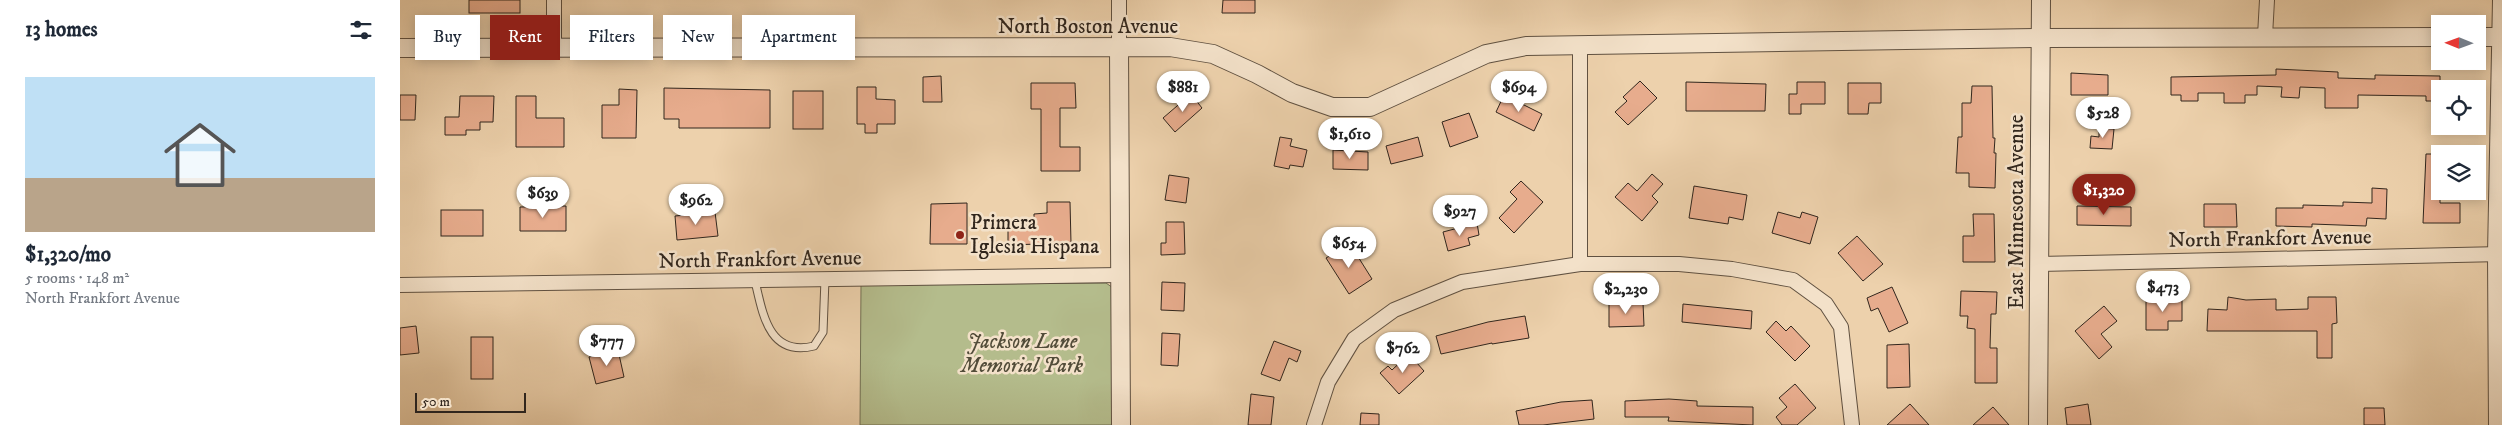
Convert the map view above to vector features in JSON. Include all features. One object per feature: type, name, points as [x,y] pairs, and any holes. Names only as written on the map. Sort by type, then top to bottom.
[{"type":"street","points":[[554,0],[554,15]]},
{"type":"street","points":[[1119,0],[1121,425]]},
{"type":"street","name":"East Minnesota Avenue","points":[[2038,425],[2041,0]]},
{"type":"street","points":[[2265,36],[2267,0]]},
{"type":"street","points":[[2496,425],[2500,0]]},
{"type":"street","name":"North Boston Avenue","points":[[560,49],[1170,47],[1213,54],[1257,74],[1292,93],[1332,107],[1370,108],[1486,54],[1526,46],[2040,38],[2431,36]]},
{"type":"street","points":[[2486,36],[2501,37]]},
{"type":"street","points":[[1580,44],[1580,264]]},
{"type":"street","name":"North Boston Avenue","points":[[400,48],[490,49]]},
{"type":"street","name":"North Frankfort Avenue","points":[[2039,264],[2499,254]]},
{"type":"street","points":[[1314,425],[1328,382],[1354,339],[1394,310],[1462,282],[1580,264],[1679,264],[1732,269],[1794,280],[1826,304],[1841,327],[1852,425]]},
{"type":"street","name":"North Frankfort Avenue","points":[[400,285],[1120,276]]},
{"type":"lane","points":[[755,280],[767,325],[779,342],[801,349],[814,346],[823,332],[825,279]]},
{"type":"green space","name":"Jackson Lane Memorial Park","points":[[1106,283],[1116,290],[1113,425],[860,425],[861,285]]},
{"type":"building","points":[[469,0],[520,0],[520,13],[469,13]]},
{"type":"building","points":[[1223,0],[1255,0],[1255,13],[1222,13]]},
{"type":"building","points":[[2276,69],[2338,72],[2338,78],[2375,79],[2375,75],[2440,76],[2440,80],[2431,80],[2431,101],[2426,101],[2426,96],[2358,95],[2358,108],[2325,108],[2325,88],[2300,87],[2299,98],[2281,97],[2282,87],[2257,86],[2257,95],[2245,95],[2245,103],[2224,103],[2224,93],[2198,93],[2198,101],[2181,101],[2181,95],[2171,95],[2171,77],[2276,75]]},
{"type":"building","points":[[2071,73],[2108,75],[2108,95],[2071,95]]},
{"type":"building","points":[[941,76],[942,102],[923,102],[923,77]]},
{"type":"building","points":[[1640,81],[1657,98],[1628,125],[1615,112],[1627,101],[1623,97]]},
{"type":"building","points":[[1686,82],[1766,84],[1765,111],[1686,111]]},
{"type":"building","points":[[1797,82],[1825,82],[1825,104],[1801,104],[1801,114],[1789,114],[1789,94],[1797,94]]},
{"type":"building","points":[[1031,83],[1075,83],[1076,108],[1060,108],[1060,147],[1080,147],[1080,171],[1041,171],[1041,109],[1031,109]]},
{"type":"building","points":[[1848,83],[1881,83],[1881,103],[1869,103],[1868,114],[1848,114]]},
{"type":"building","points":[[1972,86],[1992,86],[1993,138],[1995,138],[1994,153],[1996,153],[1995,188],[1969,187],[1969,173],[1956,173],[1958,137],[1962,137],[1962,103],[1971,103]]},
{"type":"building","points":[[857,87],[876,87],[876,99],[895,100],[895,124],[877,124],[877,133],[865,133],[865,124],[857,124]]},
{"type":"building","points":[[664,88],[770,90],[770,128],[679,128],[679,119],[664,119]]},
{"type":"building","points":[[619,89],[637,90],[636,138],[602,138],[602,105],[619,105]]},
{"type":"building","points":[[793,91],[823,91],[823,129],[793,129]]},
{"type":"building","points":[[1191,94],[1202,108],[1175,132],[1163,118]]},
{"type":"building","points":[[400,95],[416,95],[415,120],[400,120]]},
{"type":"building","points":[[1504,95],[1542,114],[1534,131],[1496,112]]},
{"type":"building","points":[[460,96],[494,96],[493,122],[480,122],[480,130],[466,130],[466,135],[445,135],[445,117],[459,117]]},
{"type":"building","points":[[516,96],[536,96],[536,118],[564,118],[564,147],[516,147]]},
{"type":"building","points":[[1469,113],[1478,137],[1450,147],[1442,122]]},
{"type":"building","points":[[2099,128],[2114,129],[2112,149],[2090,148],[2091,136],[2099,137]]},
{"type":"building","points":[[1280,137],[1292,139],[1290,146],[1307,150],[1303,167],[1290,165],[1289,169],[1274,166]]},
{"type":"building","points":[[1418,137],[1423,156],[1391,164],[1386,146]]},
{"type":"building","points":[[1333,150],[1368,152],[1368,170],[1333,169]]},
{"type":"building","points":[[2426,154],[2431,154],[2431,200],[2440,200],[2440,203],[2460,203],[2460,223],[2423,223]]},
{"type":"building","points":[[1652,174],[1663,184],[1652,196],[1658,202],[1642,221],[1615,197],[1628,183],[1637,191]]},
{"type":"building","points":[[1169,175],[1189,178],[1186,203],[1165,200]]},
{"type":"building","points":[[1521,181],[1543,202],[1514,233],[1499,218],[1517,199],[1510,192]]},
{"type":"building","points":[[1694,186],[1747,195],[1743,220],[1729,217],[1728,224],[1689,218]]},
{"type":"building","points":[[2372,188],[2387,189],[2386,219],[2367,218],[2366,226],[2312,224],[2312,227],[2276,226],[2276,208],[2303,208],[2303,205],[2343,206],[2343,202],[2372,203]]},
{"type":"building","points":[[1047,202],[1070,202],[1071,243],[1008,245],[1008,226],[1034,225],[1034,214],[1047,213]]},
{"type":"building","name":"Primera Iglesia Hispana","points":[[967,203],[967,244],[930,244],[931,204]]},
{"type":"building","points":[[2204,204],[2236,204],[2237,227],[2204,227]]},
{"type":"building","points":[[566,206],[566,231],[520,231],[520,207]]},
{"type":"building","points":[[2077,206],[2131,207],[2131,226],[2077,225]]},
{"type":"building","points":[[441,210],[483,210],[483,236],[441,236]]},
{"type":"building","points":[[715,212],[718,236],[677,240],[675,216]]},
{"type":"building","points":[[1778,212],[1800,218],[1802,212],[1818,217],[1810,244],[1772,233]]},
{"type":"building","points":[[1973,214],[1994,214],[1995,262],[1963,262],[1963,236],[1974,236]]},
{"type":"building","points":[[1166,222],[1184,222],[1185,254],[1161,255],[1161,243],[1166,243]]},
{"type":"building","points":[[1477,223],[1479,235],[1468,238],[1470,245],[1448,251],[1443,232]]},
{"type":"building","points":[[1857,236],[1883,264],[1863,281],[1838,253]]},
{"type":"building","points":[[1350,244],[1372,279],[1349,294],[1326,258]]},
{"type":"building","points":[[1162,282],[1185,283],[1184,311],[1161,310]]},
{"type":"building","points":[[1892,287],[1908,323],[1889,332],[1878,308],[1871,311],[1867,298]]},
{"type":"building","points":[[1961,291],[1997,292],[1996,314],[1991,314],[1990,348],[1997,348],[1997,383],[1975,383],[1975,329],[1967,328],[1968,316],[1960,316]]},
{"type":"building","points":[[2228,297],[2246,300],[2276,299],[2276,310],[2308,309],[2308,297],[2336,297],[2337,323],[2332,324],[2332,358],[2317,358],[2317,331],[2207,331],[2208,309],[2227,310]]},
{"type":"building","points":[[2146,299],[2182,299],[2182,321],[2168,321],[2168,330],[2146,330]]},
{"type":"building","points":[[1609,303],[1643,303],[1644,326],[1609,327]]},
{"type":"building","points":[[1683,304],[1752,311],[1751,329],[1682,322]]},
{"type":"building","points":[[2104,306],[2117,321],[2101,334],[2112,347],[2099,359],[2075,331]]},
{"type":"building","points":[[1525,316],[1529,338],[1492,343],[1441,354],[1436,336],[1488,322]]},
{"type":"building","points":[[1776,321],[1786,331],[1791,326],[1810,346],[1795,361],[1766,332]]},
{"type":"building","points":[[416,326],[419,353],[400,355],[400,328]]},
{"type":"building","points":[[1162,333],[1180,334],[1178,366],[1161,365]]},
{"type":"building","points":[[471,337],[493,337],[493,379],[471,379]]},
{"type":"building","points":[[1274,341],[1301,351],[1297,362],[1289,358],[1280,381],[1261,374]]},
{"type":"building","points":[[1909,344],[1910,387],[1887,388],[1887,345]]},
{"type":"building","points":[[618,350],[624,377],[596,384],[589,357]]},
{"type":"building","points":[[1409,354],[1424,371],[1399,394],[1380,373],[1388,366],[1392,370]]},
{"type":"building","points":[[1795,384],[1816,408],[1797,425],[1782,425],[1776,417],[1787,407],[1779,398]]},
{"type":"building","points":[[1251,394],[1274,397],[1271,425],[1248,425]]},
{"type":"building","points":[[1669,399],[1697,401],[1697,406],[1753,407],[1753,425],[1668,421],[1669,417],[1625,417],[1625,401]]},
{"type":"building","points":[[1592,400],[1594,419],[1543,425],[1519,425],[1516,411],[1561,402]]},
{"type":"building","points":[[1910,404],[1929,425],[1887,425]]},
{"type":"building","points":[[2088,404],[2091,425],[2067,425],[2065,408]]},
{"type":"building","points":[[1993,407],[2009,425],[1973,425]]},
{"type":"building","points":[[2364,408],[2384,408],[2385,425],[2364,425]]},
{"type":"building","points":[[1361,413],[1379,414],[1379,425],[1360,425]]},
{"type":"place","name":"Primera Iglesia Hispana","points":[[960,235]]}]
